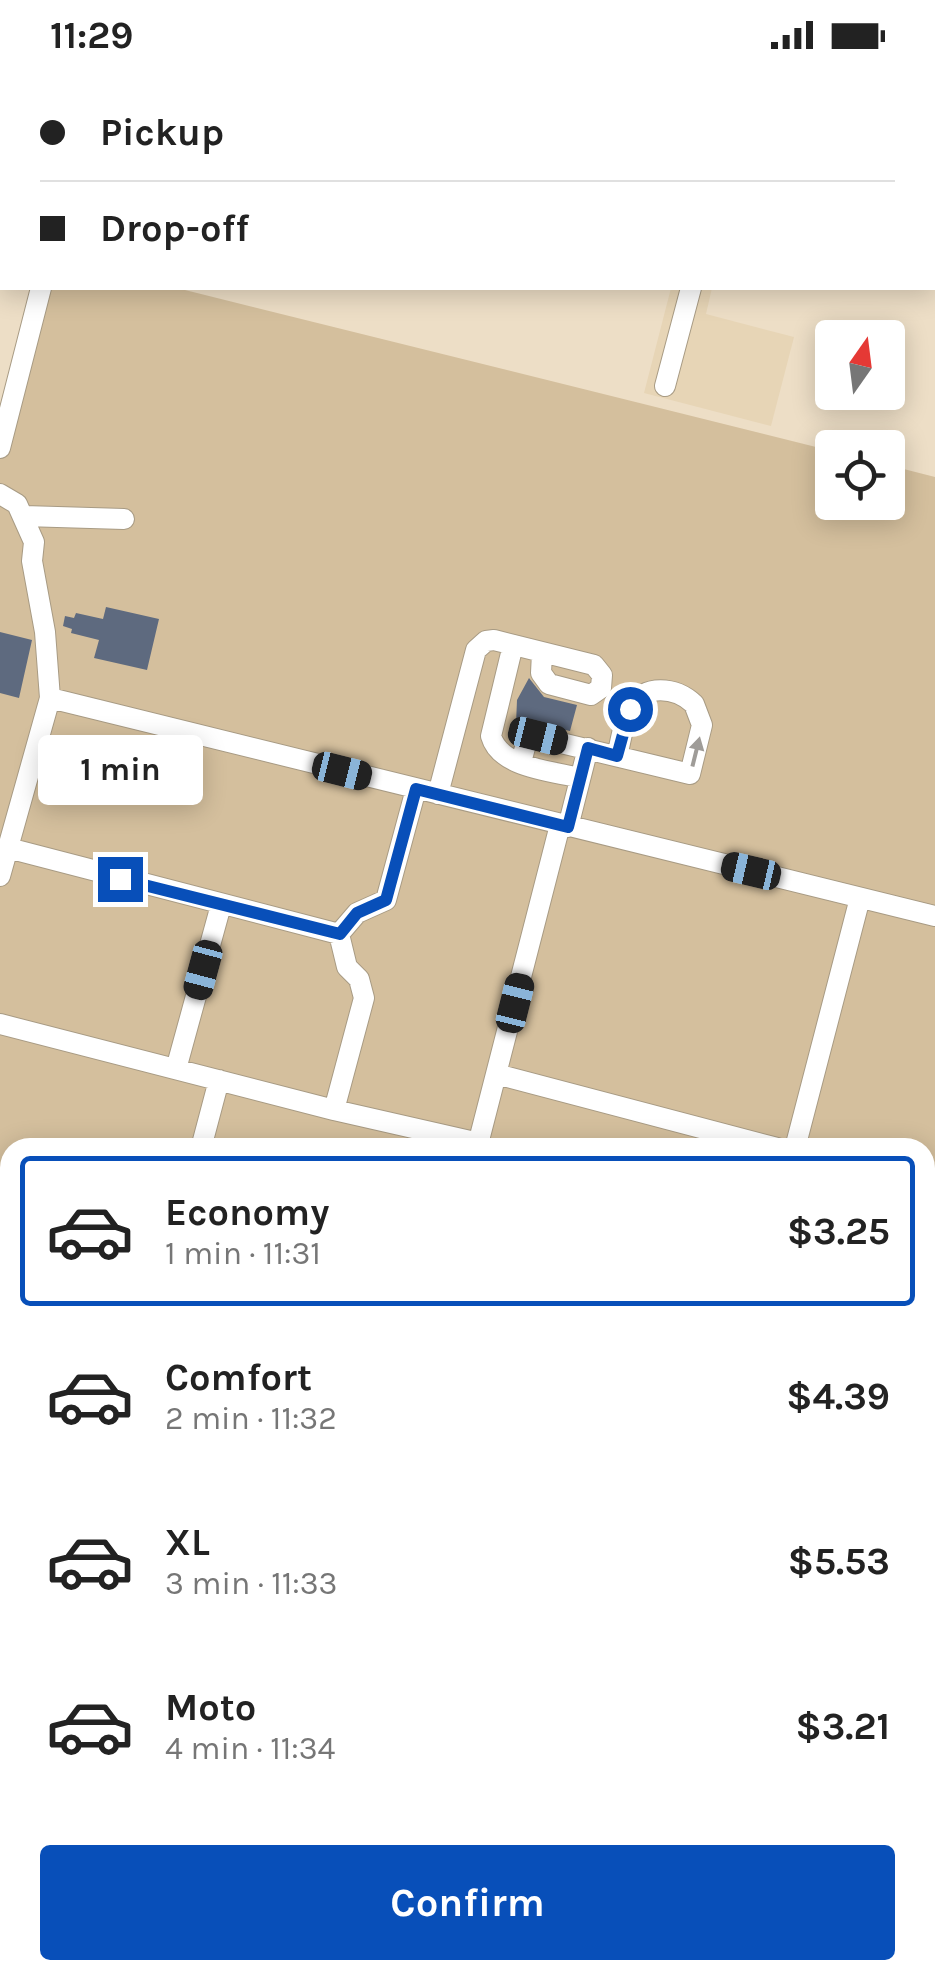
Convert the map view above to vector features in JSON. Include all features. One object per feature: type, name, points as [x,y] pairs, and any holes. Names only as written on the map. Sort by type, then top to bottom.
[{"type":"street","points":[[0,448],[40,290]]},
{"type":"street","points":[[665,386],[690,290]]},
{"type":"street","points":[[0,494],[17,504],[34,542],[32,561],[45,632],[50,698],[0,876]]},
{"type":"street","points":[[24,516],[124,520]]},
{"type":"street","points":[[438,794],[476,650],[486,641],[542,652]]},
{"type":"street","points":[[513,645],[492,736],[500,752],[508,759],[580,778]]},
{"type":"street","points":[[521,762],[532,736],[690,774],[702,725],[694,704],[671,691],[657,690],[642,696],[627,715],[617,756]]},
{"type":"street","points":[[50,698],[935,916]]},
{"type":"street","points":[[480,1138],[588,748]]},
{"type":"street","points":[[334,1110],[364,998],[359,978],[346,967],[340,934],[357,913],[386,900],[416,789]]},
{"type":"street","points":[[8,848],[340,934]]},
{"type":"street","points":[[798,1138],[860,898]]},
{"type":"street","points":[[176,1069],[221,904]]},
{"type":"street","points":[[0,1024],[449,1138]]},
{"type":"street","points":[[496,1074],[739,1138]]},
{"type":"street","points":[[204,1138],[219,1080]]},
{"type":"shaded area","points":[[40,290],[185,290],[815,447],[815,520],[905,520],[905,469],[935,477],[935,1138],[0,1138],[0,448]]},
{"type":"shaded area","points":[[670,290],[712,290],[706,314],[794,337],[771,426],[644,393]]},
{"type":"building","points":[[106,607],[159,619],[147,670],[94,658],[99,640],[71,633],[72,629],[63,626],[65,616],[74,618],[76,613],[103,619]]},
{"type":"building","points":[[0,632],[32,640],[19,698],[0,693]]},
{"type":"building","points":[[529,678],[544,697],[577,705],[570,731],[535,723],[516,724],[517,700]]},
{"type":"route","points":[[120,879],[340,934],[357,913],[386,900],[416,789],[568,827],[588,748],[617,756],[630,709]]}]
